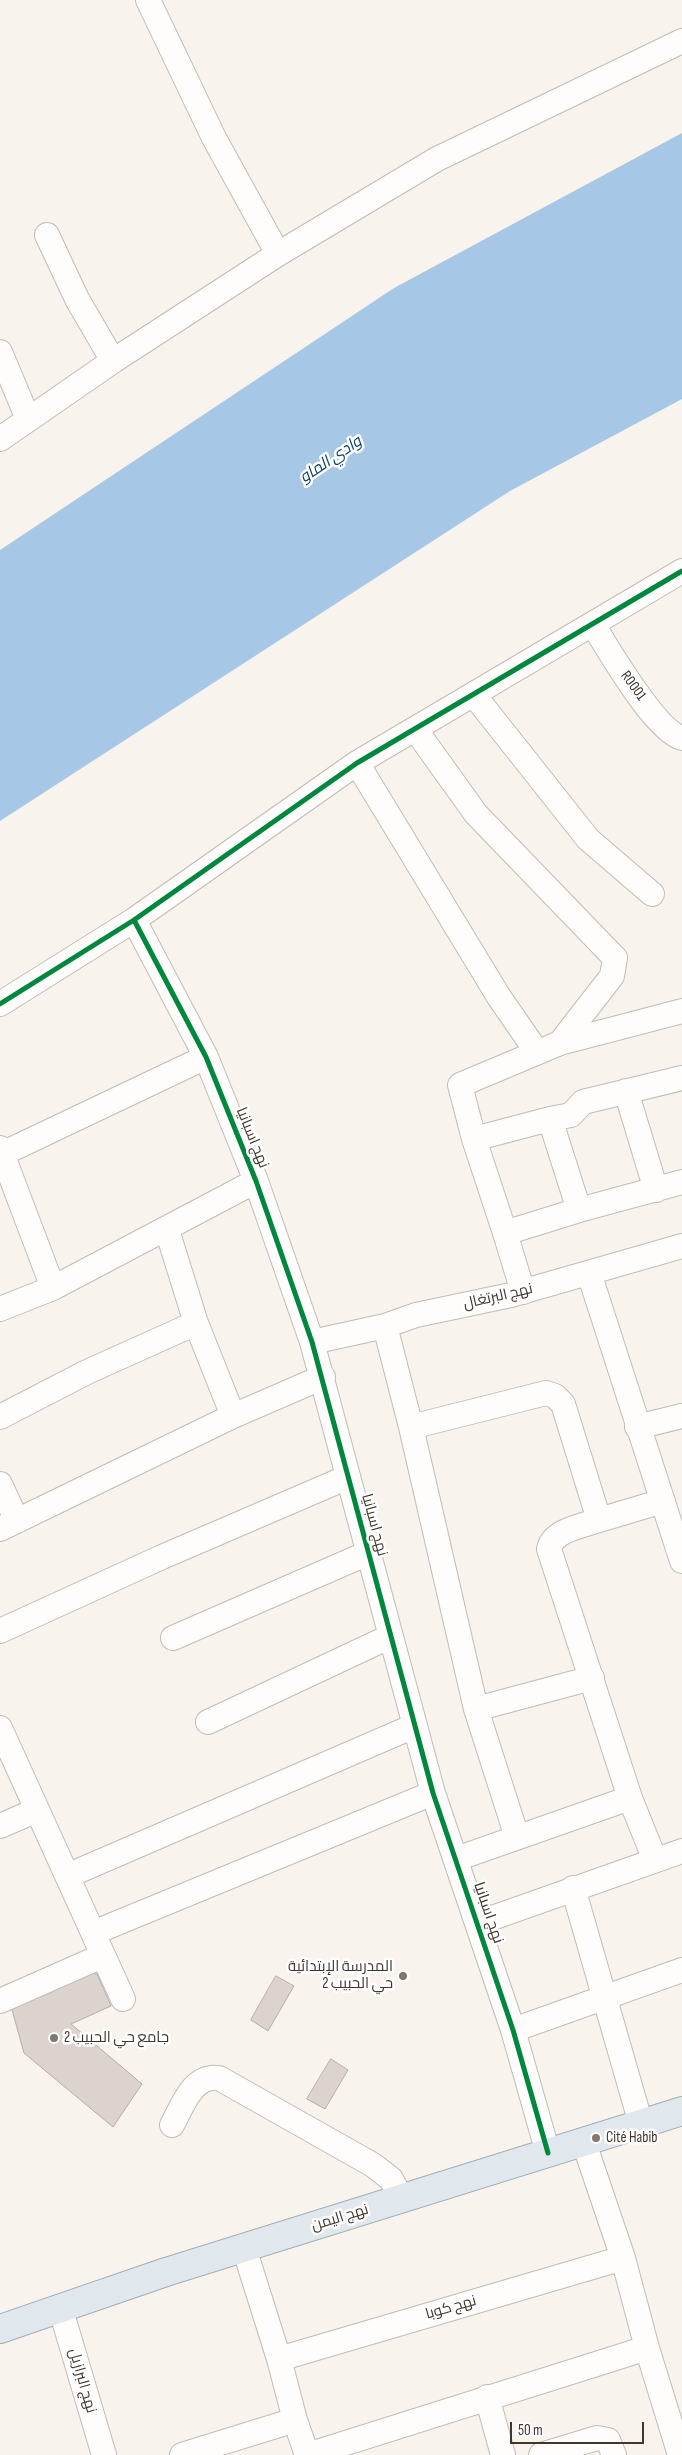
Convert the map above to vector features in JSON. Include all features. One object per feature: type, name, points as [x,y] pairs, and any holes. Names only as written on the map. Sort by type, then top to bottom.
[{"type":"main road","name":"نهج اليمن","points":[[0,2328],[244,2248],[584,2143],[682,2110]]},
{"type":"street","points":[[148,0],[214,138],[278,254]]},
{"type":"street","points":[[0,439],[113,361],[278,254],[437,159],[682,41]]},
{"type":"street","points":[[48,235],[77,300],[113,361]]},
{"type":"street","points":[[0,352],[28,418]]},
{"type":"street","points":[[0,1004],[134,920],[357,763],[593,626],[682,571]]},
{"type":"street","name":"R0001","points":[[593,626],[641,698],[672,734],[682,738]]},
{"type":"street","points":[[474,695],[588,840],[652,894]]},
{"type":"street","points":[[415,730],[476,814],[615,958],[612,976],[560,1043]]},
{"type":"street","points":[[357,763],[499,997],[537,1052]]},
{"type":"street","name":"نهج اسبانيا","points":[[134,920],[206,1056],[256,1181],[312,1342],[433,1792],[513,2030],[548,2153]]},
{"type":"street","points":[[523,1292],[474,1139],[460,1085],[560,1043],[682,1011]]},
{"type":"street","points":[[52,1288],[1,1151],[206,1056]]},
{"type":"street","points":[[474,1139],[571,1115],[583,1102],[682,1078]]},
{"type":"street","points":[[626,1091],[656,1190]]},
{"type":"street","points":[[550,1119],[579,1210]]},
{"type":"street","points":[[0,1309],[52,1288],[167,1230],[256,1181]]},
{"type":"street","points":[[505,1233],[579,1210],[682,1182]]},
{"type":"street","points":[[167,1230],[196,1323],[233,1416]]},
{"type":"street","name":"نهج البرتغال","points":[[312,1342],[523,1292],[682,1246]]},
{"type":"street","points":[[589,1273],[682,1561]]},
{"type":"street","points":[[0,1417],[87,1372],[196,1323]]},
{"type":"street","points":[[385,1326],[476,1710],[517,1837]]},
{"type":"street","points":[[0,1484],[9,1525],[233,1416],[322,1377]]},
{"type":"street","points":[[410,1427],[546,1393],[555,1396],[563,1404],[599,1520]]},
{"type":"street","points":[[638,1427],[682,1416]]},
{"type":"street","points":[[0,1631],[162,1557],[348,1478]]},
{"type":"street","points":[[655,1860],[630,1798],[549,1549],[557,1535],[663,1501]]},
{"type":"street","points":[[173,1638],[368,1553]]},
{"type":"street","points":[[208,1722],[391,1636]]},
{"type":"street","points":[[476,1710],[592,1678]]},
{"type":"street","points":[[67,1876],[414,1726]]},
{"type":"street","points":[[0,1728],[123,1999]]},
{"type":"street","points":[[93,1933],[433,1792]]},
{"type":"street","points":[[456,1859],[630,1798]]},
{"type":"street","points":[[0,1826],[37,1810]]},
{"type":"street","points":[[478,1922],[682,1852]]},
{"type":"street","points":[[573,1888],[641,2124]]},
{"type":"street","points":[[1,1997],[102,1956]]},
{"type":"street","points":[[513,2030],[604,1996],[682,1970]]},
{"type":"street","points":[[172,2125],[196,2084],[207,2078],[220,2078],[374,2165],[391,2180],[402,2199]]},
{"type":"street","points":[[584,2143],[623,2258],[647,2348],[680,2455]]},
{"type":"street","points":[[244,2248],[279,2359],[295,2420],[308,2455],[647,2348]]},
{"type":"street","name":"نهج كوبا","points":[[279,2359],[623,2258]]},
{"type":"street","name":"نهج البرازيل","points":[[60,2307],[104,2455]]},
{"type":"street","points":[[488,2397],[503,2455]]},
{"type":"street","points":[[182,2455],[295,2420]]},
{"type":"street","points":[[540,2455],[597,2438],[608,2440],[614,2455]]},
{"type":"water","name":"وادي الماو","points":[[682,133],[682,399],[510,491],[0,821],[0,550],[394,288]]},
{"type":"building","name":"جامع حي الحبيب 2","points":[[90,1973],[97,1974],[111,2006],[71,2024],[142,2084],[113,2127],[24,2053],[11,2006]]},
{"type":"building","points":[[276,1976],[294,1986],[268,2031],[251,2020]]},
{"type":"building","points":[[331,2059],[348,2070],[325,2109],[307,2099]]},
{"type":"cycle path","points":[[0,1004],[134,920],[357,763],[682,571]]},
{"type":"cycle path","points":[[134,920],[206,1057],[256,1181],[312,1342],[433,1793],[513,2030],[548,2153]]},
{"type":"place","name":"المدرسة الإبتدائية حي الحبيب 2","points":[[403,1976]]},
{"type":"place","name":"جامع حي الحبيب 2","points":[[54,2038]]},
{"type":"place","name":"Cité Habib","points":[[596,2138]]}]
